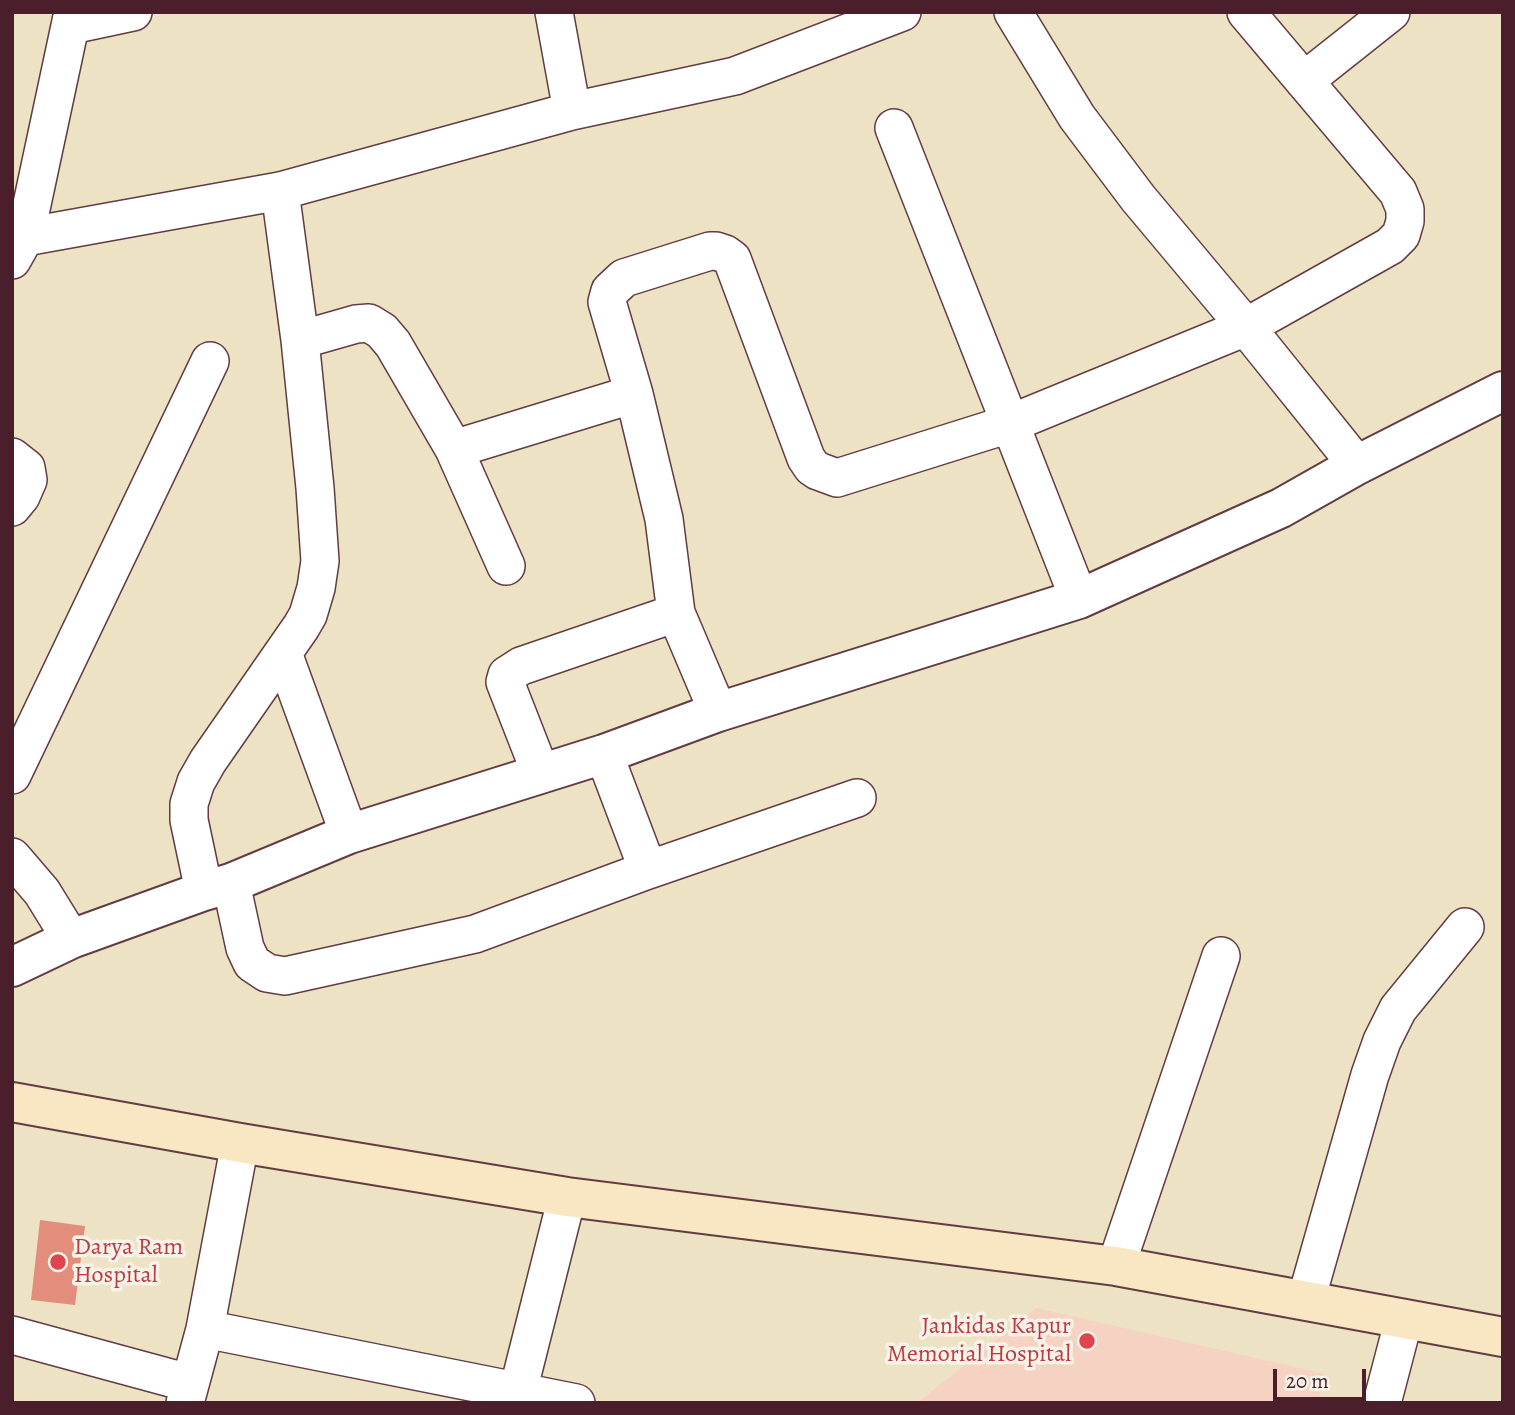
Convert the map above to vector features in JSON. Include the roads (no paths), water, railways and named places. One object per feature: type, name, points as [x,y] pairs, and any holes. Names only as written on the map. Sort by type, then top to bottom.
[{"type":"main road","points":[[12,1102],[568,1197],[1116,1266],[1503,1337]]},
{"type":"street","points":[[133,12],[73,19],[19,249],[280,191],[572,111],[735,76],[902,12]]},
{"type":"street","points":[[554,12],[572,111]]},
{"type":"street","points":[[1013,12],[1077,117],[1138,198],[1357,465]]},
{"type":"street","points":[[718,712],[676,613],[664,519],[634,394],[607,302],[610,291],[624,278],[710,251],[726,254],[732,259],[806,458],[818,471],[837,478],[1009,424],[1246,327],[1390,246],[1401,235],[1405,209],[1398,192],[1246,12]]},
{"type":"street","points":[[1304,81],[1391,12]]},
{"type":"street","points":[[894,128],[1080,599]]},
{"type":"street","points":[[280,191],[300,340],[315,488],[320,561],[316,588],[308,615],[301,627],[208,761],[196,782],[189,804],[189,820],[252,963],[267,973],[285,976],[475,934],[648,870],[857,798]]},
{"type":"street","points":[[300,340],[356,324],[369,323],[382,331],[393,344],[454,449],[506,566]]},
{"type":"street","points":[[12,775],[210,361]]},
{"type":"street","points":[[12,967],[71,939],[218,887],[349,834],[604,754],[718,712],[1080,599],[1281,508],[1357,465],[1503,391]]},
{"type":"street","points":[[454,449],[634,394]]},
{"type":"street","points":[[12,457],[26,468],[28,480],[21,496],[12,507]]},
{"type":"street","points":[[541,774],[505,682],[507,675],[521,666],[676,613]]},
{"type":"street","points":[[283,653],[349,834]]},
{"type":"street","points":[[604,754],[648,870]]},
{"type":"street","points":[[12,857],[42,892],[71,939]]},
{"type":"street","points":[[1306,1300],[1382,1041],[1398,1009],[1465,927]]},
{"type":"street","points":[[1116,1266],[1221,956]]},
{"type":"street","points":[[12,1335],[187,1393],[205,1329],[240,1143]]},
{"type":"street","points":[[517,1397],[568,1197]]},
{"type":"street","points":[[1382,1403],[1404,1319]]},
{"type":"street","points":[[205,1329],[517,1397],[576,1403]]},
{"type":"place","name":"Darya Ram Hospital","points":[[58,1262]]},
{"type":"place","name":"Jankidas Kapur Memorial Hospital","points":[[1087,1341]]}]
